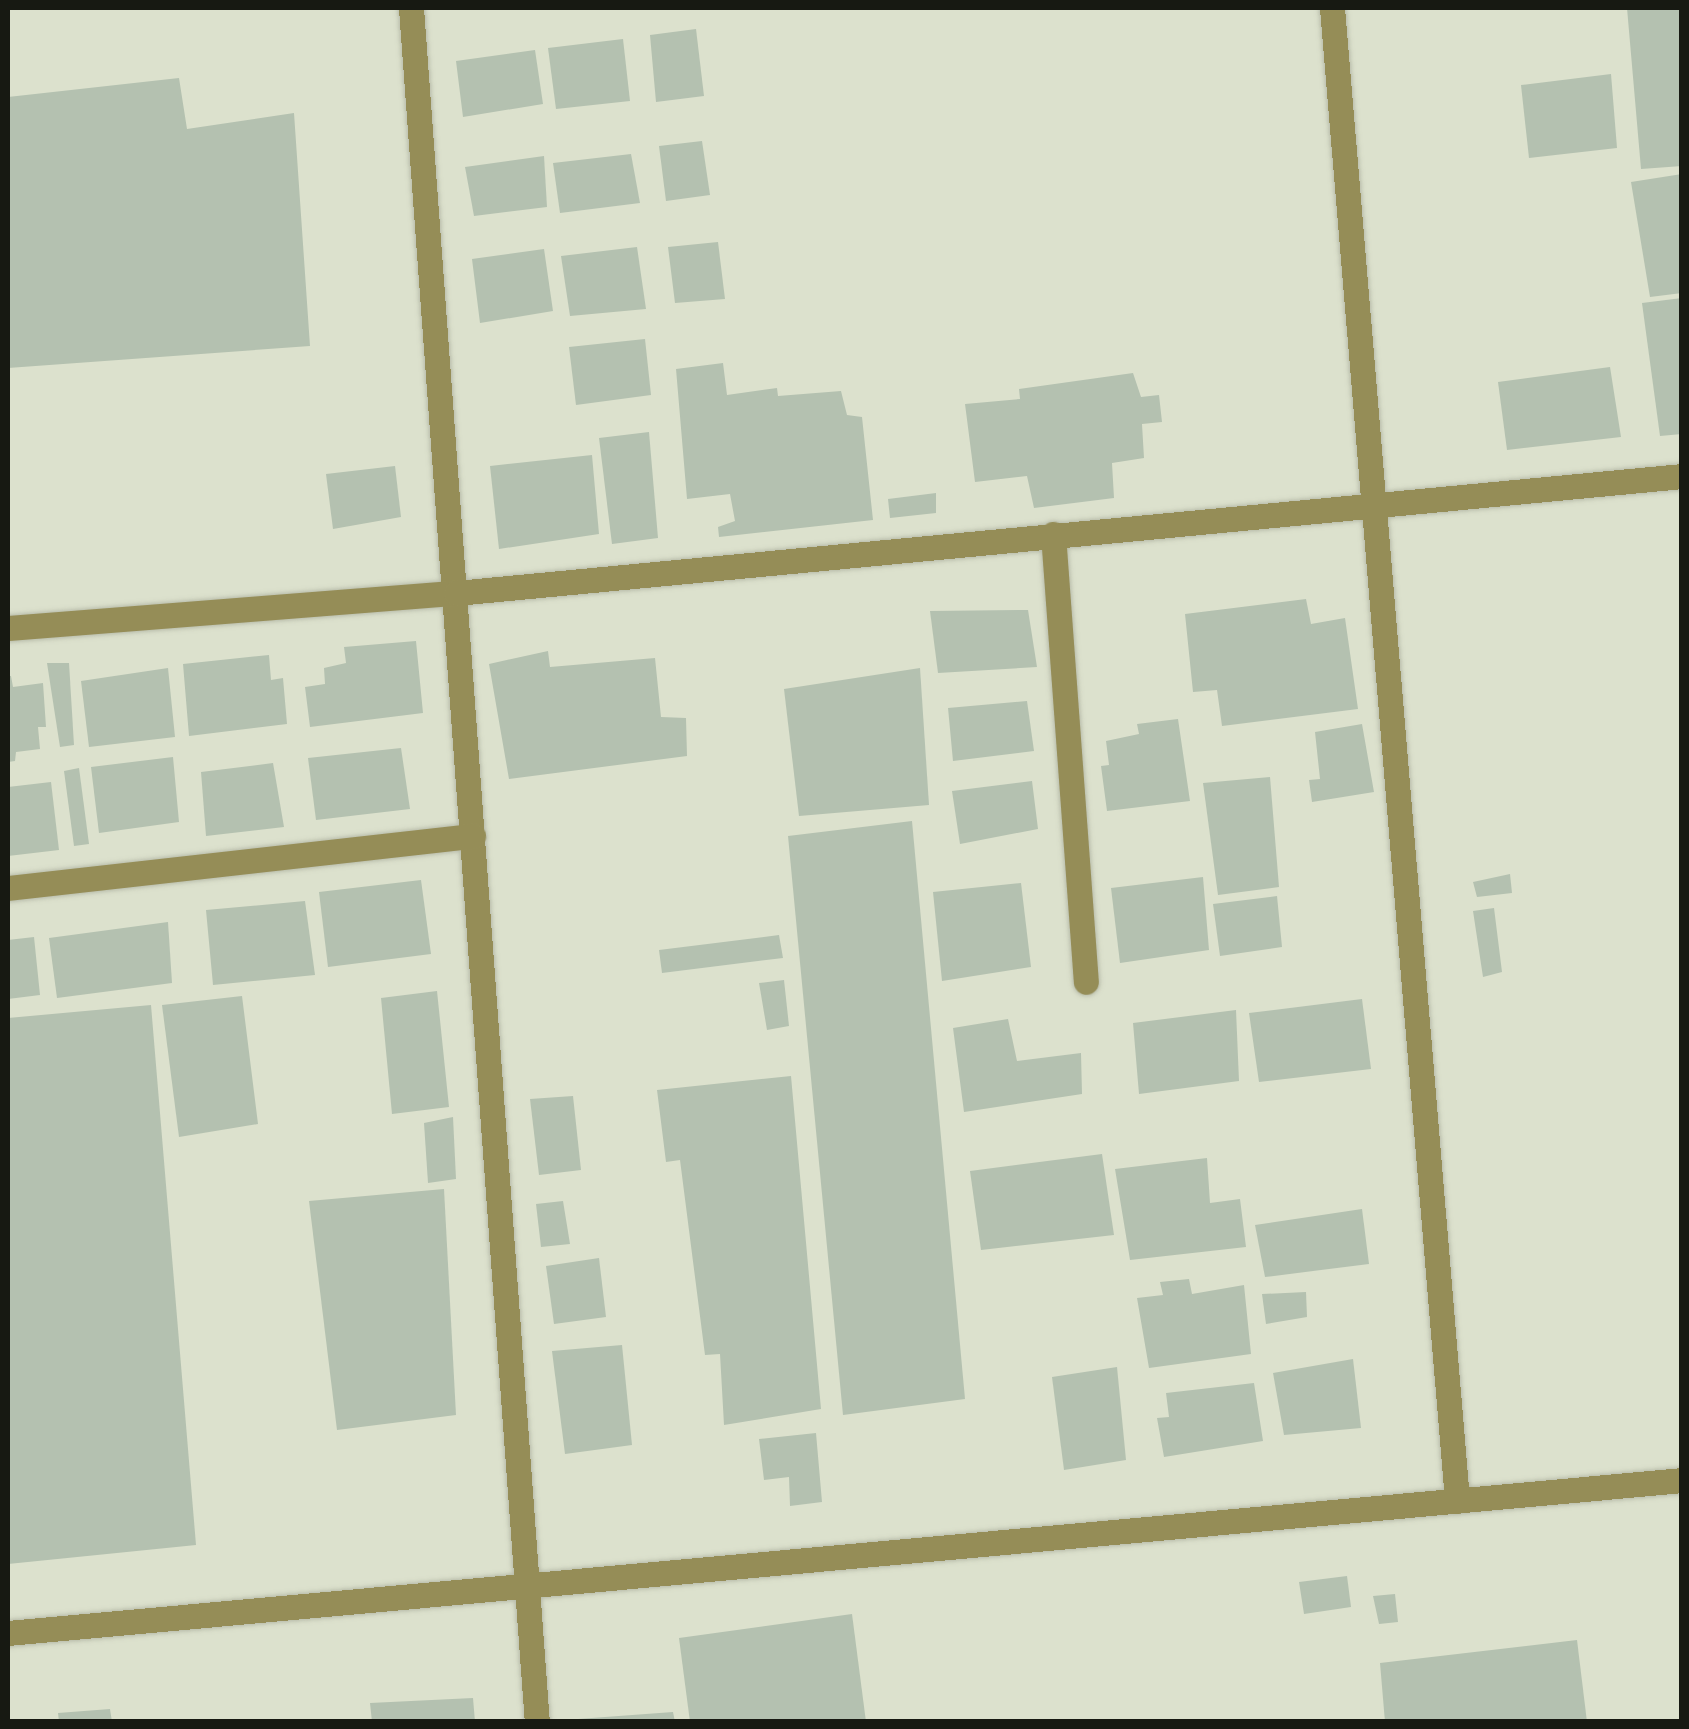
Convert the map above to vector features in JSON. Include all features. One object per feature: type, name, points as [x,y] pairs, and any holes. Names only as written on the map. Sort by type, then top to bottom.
[{"type":"street","points":[[411,8],[537,1722]]},
{"type":"street","points":[[1332,8],[1457,1501]]},
{"type":"street","points":[[8,628],[456,593],[1373,502],[1682,476]]},
{"type":"street","points":[[1054,534],[1086,982]]},
{"type":"street","points":[[8,888],[473,836]]},
{"type":"street","points":[[8,1633],[1682,1480]]},
{"type":"building","points":[[1627,8],[1682,8],[1682,166],[1641,169]]},
{"type":"building","points":[[696,29],[704,96],[656,102],[650,35]]},
{"type":"building","points":[[623,39],[630,101],[556,109],[548,48]]},
{"type":"building","points":[[535,50],[543,104],[463,117],[456,61]]},
{"type":"building","points":[[1611,74],[1617,148],[1529,158],[1521,85]]},
{"type":"building","points":[[179,78],[187,129],[294,113],[310,346],[8,368],[8,97]]},
{"type":"building","points":[[702,141],[710,195],[666,201],[659,146]]},
{"type":"building","points":[[631,154],[640,203],[560,213],[553,163]]},
{"type":"building","points":[[544,156],[547,207],[474,216],[465,167]]},
{"type":"building","points":[[1682,174],[1682,293],[1650,297],[1631,182]]},
{"type":"building","points":[[718,242],[725,299],[675,303],[668,247]]},
{"type":"building","points":[[637,247],[646,309],[570,316],[561,256]]},
{"type":"building","points":[[544,249],[553,311],[480,323],[472,259]]},
{"type":"building","points":[[1682,298],[1682,434],[1660,436],[1642,303]]},
{"type":"building","points":[[645,339],[651,395],[576,405],[569,347]]},
{"type":"building","points":[[723,363],[727,395],[777,388],[778,396],[841,391],[847,415],[862,417],[873,520],[719,537],[718,527],[735,521],[730,494],[687,499],[676,369]]},
{"type":"building","points":[[1610,367],[1621,437],[1507,450],[1498,382]]},
{"type":"building","points":[[1133,373],[1141,397],[1159,395],[1162,422],[1142,424],[1144,458],[1112,463],[1114,498],[1034,508],[1027,476],[975,482],[965,404],[1020,399],[1019,389]]},
{"type":"building","points":[[649,432],[658,538],[612,544],[599,438]]},
{"type":"building","points":[[592,455],[599,534],[499,549],[490,466]]},
{"type":"building","points":[[395,466],[401,517],[333,529],[326,474]]},
{"type":"building","points":[[936,493],[936,513],[890,518],[888,499]]},
{"type":"building","points":[[1306,599],[1311,624],[1345,618],[1358,709],[1222,726],[1217,690],[1193,692],[1185,614]]},
{"type":"building","points":[[1028,610],[1037,667],[938,673],[930,611]]},
{"type":"building","points":[[416,641],[423,713],[310,727],[305,687],[325,684],[324,668],[346,663],[344,647]]},
{"type":"building","points":[[548,651],[550,667],[655,658],[661,717],[686,718],[687,756],[509,779],[489,664]]},
{"type":"building","points":[[269,655],[271,680],[283,678],[287,724],[189,736],[183,664]]},
{"type":"building","points":[[47,663],[69,663],[74,745],[60,747]]},
{"type":"building","points":[[168,668],[175,737],[89,747],[81,681]]},
{"type":"building","points":[[920,668],[929,805],[799,816],[784,689]]},
{"type":"building","points":[[8,676],[13,687],[43,683],[46,727],[38,727],[40,749],[16,752],[15,761],[8,762]]},
{"type":"building","points":[[1027,701],[1034,751],[953,761],[948,708]]},
{"type":"building","points":[[1178,719],[1190,801],[1107,811],[1101,766],[1109,765],[1106,741],[1139,734],[1137,724]]},
{"type":"building","points":[[1362,724],[1374,792],[1312,802],[1309,780],[1320,779],[1315,732]]},
{"type":"building","points":[[401,748],[410,809],[316,820],[308,758]]},
{"type":"building","points":[[173,757],[179,822],[99,833],[91,767]]},
{"type":"building","points":[[273,763],[284,827],[206,836],[201,772]]},
{"type":"building","points":[[79,768],[89,844],[74,846],[64,771]]},
{"type":"building","points":[[1270,777],[1279,887],[1218,895],[1203,783]]},
{"type":"building","points":[[1032,781],[1038,829],[960,844],[952,791]]},
{"type":"building","points":[[51,782],[59,850],[8,856],[8,787]]},
{"type":"building","points":[[912,821],[965,1399],[843,1415],[788,836]]},
{"type":"building","points":[[1510,874],[1512,893],[1477,897],[1473,882]]},
{"type":"building","points":[[1203,877],[1209,950],[1120,963],[1111,888]]},
{"type":"building","points":[[421,880],[431,954],[328,967],[319,892]]},
{"type":"building","points":[[1021,883],[1031,967],[942,981],[933,892]]},
{"type":"building","points":[[1277,896],[1282,947],[1220,956],[1213,904]]},
{"type":"building","points":[[305,901],[315,975],[213,985],[206,910]]},
{"type":"building","points":[[1494,908],[1502,972],[1483,977],[1473,911]]},
{"type":"building","points":[[168,922],[172,983],[57,998],[49,938]]},
{"type":"building","points":[[779,935],[783,958],[662,973],[659,950]]},
{"type":"building","points":[[34,937],[40,995],[8,999],[8,940]]},
{"type":"building","points":[[784,980],[789,1026],[767,1030],[759,983]]},
{"type":"building","points":[[437,991],[449,1107],[392,1114],[381,998]]},
{"type":"building","points":[[242,996],[258,1124],[179,1137],[162,1005]]},
{"type":"building","points":[[1362,999],[1371,1069],[1259,1082],[1249,1013]]},
{"type":"building","points":[[151,1005],[196,1545],[8,1564],[8,1018]]},
{"type":"building","points":[[1236,1010],[1239,1081],[1139,1094],[1133,1023]]},
{"type":"building","points":[[1008,1019],[1017,1061],[1081,1053],[1082,1094],[964,1112],[953,1028]]},
{"type":"building","points":[[791,1076],[821,1409],[724,1425],[720,1354],[705,1355],[680,1160],[666,1162],[657,1090]]},
{"type":"building","points":[[573,1096],[581,1170],[539,1175],[530,1099]]},
{"type":"building","points":[[453,1117],[456,1179],[428,1183],[424,1123]]},
{"type":"building","points":[[1102,1154],[1114,1235],[981,1250],[970,1171]]},
{"type":"building","points":[[1207,1158],[1210,1203],[1240,1199],[1246,1247],[1130,1260],[1115,1169]]},
{"type":"building","points":[[444,1189],[456,1415],[337,1430],[309,1201]]},
{"type":"building","points":[[563,1201],[570,1244],[541,1247],[536,1204]]},
{"type":"building","points":[[1362,1209],[1369,1264],[1265,1277],[1255,1225]]},
{"type":"building","points":[[599,1258],[606,1317],[554,1324],[546,1266]]},
{"type":"building","points":[[1189,1279],[1192,1294],[1244,1285],[1251,1354],[1149,1368],[1137,1298],[1163,1295],[1160,1282]]},
{"type":"building","points":[[1306,1292],[1307,1317],[1266,1324],[1262,1294]]},
{"type":"building","points":[[622,1345],[632,1445],[565,1454],[552,1351]]},
{"type":"building","points":[[1353,1359],[1361,1428],[1284,1435],[1273,1373]]},
{"type":"building","points":[[1117,1367],[1126,1460],[1064,1470],[1052,1377]]},
{"type":"building","points":[[1254,1383],[1263,1441],[1164,1457],[1157,1418],[1169,1417],[1166,1393]]},
{"type":"building","points":[[816,1433],[822,1502],[790,1506],[789,1477],[764,1480],[759,1439]]},
{"type":"building","points":[[1347,1576],[1351,1607],[1304,1614],[1299,1582]]},
{"type":"building","points":[[1395,1594],[1398,1622],[1379,1624],[1373,1596]]},
{"type":"building","points":[[852,1614],[866,1722],[690,1722],[679,1638]]},
{"type":"building","points":[[1577,1640],[1587,1722],[1385,1722],[1380,1663]]},
{"type":"building","points":[[473,1698],[475,1722],[372,1722],[370,1703]]},
{"type":"building","points":[[110,1709],[112,1722],[59,1722],[58,1713]]},
{"type":"building","points":[[673,1712],[675,1722],[578,1722],[578,1719]]}]
